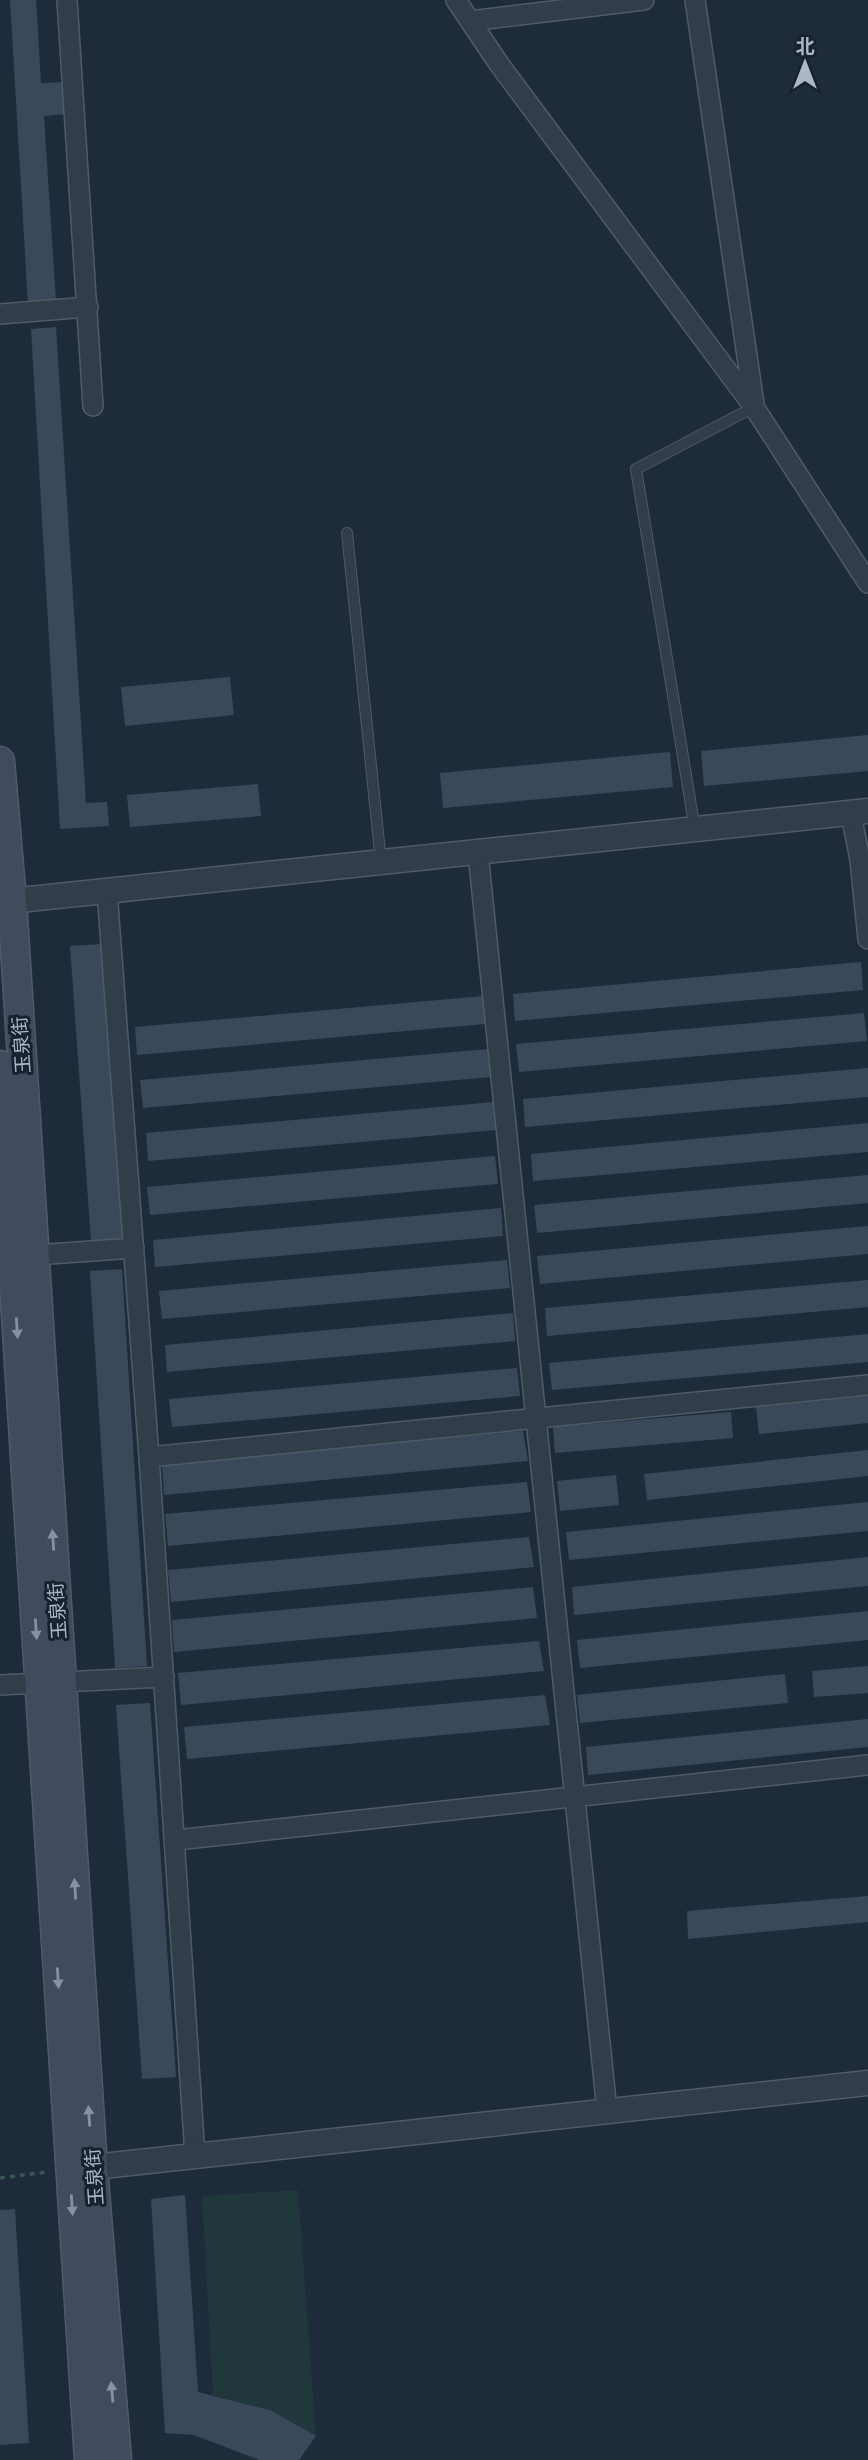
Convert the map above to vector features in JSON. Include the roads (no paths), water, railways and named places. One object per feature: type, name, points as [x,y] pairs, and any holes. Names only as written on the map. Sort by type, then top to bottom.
[{"type":"main road","name":"玉泉街","points":[[0,761],[21,1272]]},
{"type":"main road","name":"玉泉街","points":[[0,1065],[21,1272],[51,1682],[81,2168],[89,2460]]},
{"type":"main road","name":"玉泉街","points":[[81,2168],[117,2460]]},
{"type":"street","points":[[67,0],[93,406]]},
{"type":"street","points":[[456,0],[754,407],[868,583]]},
{"type":"street","points":[[470,21],[644,0]]},
{"type":"street","points":[[695,0],[754,407]]},
{"type":"street","points":[[0,314],[88,307]]},
{"type":"street","points":[[6,902],[859,813],[860,860],[868,939]]},
{"type":"street","points":[[478,853],[607,2111]]},
{"type":"street","points":[[107,891],[176,1840],[195,2156]]},
{"type":"street","points":[[21,1272],[134,1248]]},
{"type":"street","points":[[149,1457],[868,1385]]},
{"type":"street","points":[[0,1685],[164,1677]]},
{"type":"street","points":[[176,1840],[575,1799],[868,1765]]},
{"type":"street","points":[[81,2168],[868,2083]]},
{"type":"lane","points":[[695,830],[636,469],[754,407]]},
{"type":"lane","points":[[346,533],[382,862]]}]
